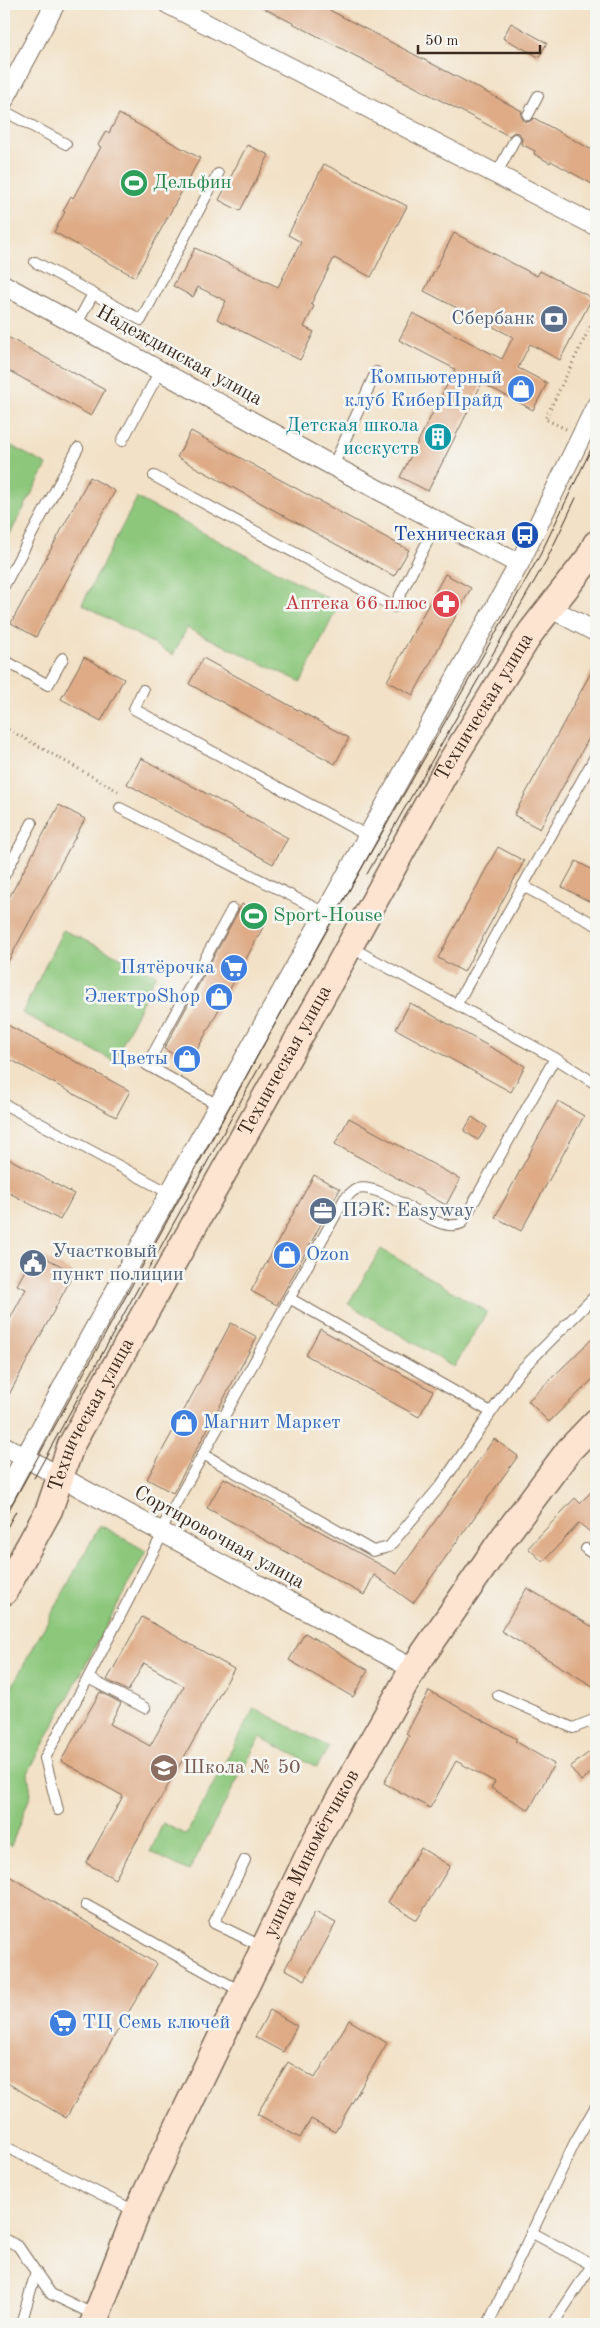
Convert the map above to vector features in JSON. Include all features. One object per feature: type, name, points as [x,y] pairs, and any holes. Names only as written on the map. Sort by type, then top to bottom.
[{"type":"main road","name":"Техническая улица","points":[[4,1592],[49,1510],[70,1445],[350,946],[449,765],[531,632],[588,558],[596,544]]},
{"type":"main road","name":"улица Миномётчиков","points":[[99,2321],[137,2212],[316,1840],[414,1669],[501,1541],[569,1450],[596,1422]]},
{"type":"street","points":[[4,100],[56,4]]},
{"type":"street","points":[[168,4],[596,226]]},
{"type":"street","name":"Надеждинская улица","points":[[4,285],[333,466],[519,564]]},
{"type":"street","points":[[4,1497],[76,1360],[519,564],[596,406]]},
{"type":"street","points":[[550,608],[596,632]]},
{"type":"street","name":"Сортировочная улица","points":[[4,1446],[59,1478],[414,1669]]},
{"type":"lane","points":[[528,114],[538,96]]},
{"type":"lane","points":[[4,111],[66,144]]},
{"type":"lane","points":[[496,175],[515,139]]},
{"type":"lane","points":[[35,262],[141,320],[218,174]]},
{"type":"lane","points":[[76,325],[93,294]]},
{"type":"lane","points":[[122,441],[160,371]]},
{"type":"lane","points":[[333,466],[376,372]]},
{"type":"lane","points":[[4,586],[78,448]]},
{"type":"lane","points":[[154,476],[394,607],[438,521]]},
{"type":"lane","points":[[4,660],[48,685],[63,658]]},
{"type":"lane","points":[[143,690],[134,709],[368,836]]},
{"type":"lane","points":[[459,1000],[596,755]]},
{"type":"lane","points":[[120,808],[324,913]]},
{"type":"lane","points":[[4,876],[32,823]]},
{"type":"lane","points":[[523,886],[596,924]]},
{"type":"lane","points":[[218,1105],[147,1065],[232,909]]},
{"type":"lane","points":[[350,946],[555,1058],[596,1084]]},
{"type":"lane","points":[[58,1810],[45,1758],[88,1678],[161,1532],[344,1198],[357,1189],[368,1189],[389,1196],[445,1226],[455,1227],[462,1223],[555,1058]]},
{"type":"lane","points":[[4,1104],[169,1193]]},
{"type":"lane","points":[[203,1454],[373,1551],[389,1548],[441,1485],[519,1372],[596,1295]]},
{"type":"lane","points":[[289,1298],[492,1412]]},
{"type":"lane","points":[[586,1549],[596,1556]]},
{"type":"lane","points":[[88,1678],[145,1708]]},
{"type":"lane","points":[[498,1695],[573,1728],[596,1719]]},
{"type":"lane","points":[[245,1860],[214,1923],[264,1947]]},
{"type":"lane","points":[[86,1904],[242,1992]]},
{"type":"lane","points":[[488,2324],[575,2142],[596,2106]]},
{"type":"lane","points":[[4,2146],[137,2212]]},
{"type":"lane","points":[[531,2232],[592,2264],[553,2324]]},
{"type":"lane","points":[[4,2239],[18,2246],[51,2294],[99,2321]]},
{"type":"lane","points":[[21,2324],[36,2272]]},
{"type":"path","points":[[4,12],[8,4]]},
{"type":"path","points":[[574,432],[544,419],[596,315]]},
{"type":"path","points":[[4,727],[118,791]]},
{"type":"green space","points":[[4,442],[47,465],[4,545]]},
{"type":"green space","points":[[137,498],[339,604],[301,682],[187,628],[173,655],[82,604]]},
{"type":"green space","points":[[63,930],[156,974],[114,1061],[22,1013]]},
{"type":"green space","points":[[381,1249],[487,1312],[454,1367],[348,1304]]},
{"type":"green space","points":[[100,1525],[146,1551],[28,1773],[31,1794],[11,1846],[4,1842],[4,1701]]},
{"type":"green space","points":[[254,1708],[329,1747],[317,1767],[260,1737],[189,1871],[150,1852],[163,1823],[186,1835]]},
{"type":"building","points":[[256,4],[318,4],[522,111],[521,116],[524,121],[529,122],[534,118],[596,152],[596,175],[592,184],[551,161],[550,163],[534,154],[535,151],[521,144],[522,138],[519,133],[514,132],[509,136]]},
{"type":"building","points":[[511,23],[547,43],[539,57],[503,38]]},
{"type":"building","name":"Дельфин","points":[[119,114],[200,158],[135,277],[54,232],[71,196],[73,198],[101,147],[98,145],[106,131],[109,133]]},
{"type":"building","points":[[247,145],[269,155],[240,211],[219,200]]},
{"type":"building","points":[[324,164],[407,206],[371,277],[334,258],[311,304],[314,306],[304,327],[314,332],[300,360],[217,319],[226,301],[198,287],[193,297],[173,286],[180,273],[182,274],[195,248],[278,287],[301,242],[288,235]]},
{"type":"building","points":[[454,233],[537,276],[540,271],[592,298],[560,360],[530,344],[518,368],[547,383],[533,410],[482,383],[428,491],[400,477],[455,369],[399,340],[413,313],[502,359],[513,337],[424,291]]},
{"type":"building","points":[[4,335],[105,390],[91,416],[4,368]]},
{"type":"building","points":[[191,431],[409,550],[394,576],[177,457]]},
{"type":"building","points":[[90,477],[115,491],[36,637],[11,623]]},
{"type":"building","points":[[445,574],[471,588],[413,695],[387,681]]},
{"type":"building","points":[[84,657],[124,679],[101,721],[61,699]]},
{"type":"building","points":[[203,658],[349,738],[335,764],[189,684]]},
{"type":"building","points":[[596,663],[596,725],[540,829],[514,815]]},
{"type":"building","points":[[141,758],[288,838],[273,864],[127,784]]},
{"type":"building","points":[[59,805],[85,819],[4,969],[4,907]]},
{"type":"building","points":[[498,847],[524,861],[464,972],[438,958]]},
{"type":"building","points":[[576,861],[596,872],[596,905],[562,887]]},
{"type":"building","points":[[242,904],[268,918],[190,1063],[164,1049]]},
{"type":"building","points":[[410,1003],[525,1066],[511,1092],[396,1029]]},
{"type":"building","points":[[4,1023],[130,1091],[116,1117],[4,1056]]},
{"type":"building","points":[[558,1101],[584,1116],[521,1231],[495,1217]]},
{"type":"building","points":[[472,1117],[487,1127],[478,1140],[464,1131]]},
{"type":"building","points":[[349,1118],[460,1179],[446,1205],[335,1144]]},
{"type":"building","points":[[4,1156],[74,1194],[60,1220],[4,1190]]},
{"type":"building","points":[[314,1175],[340,1189],[277,1305],[251,1291]]},
{"type":"building","points":[[35,1252],[74,1273],[4,1404],[4,1330],[26,1289],[17,1285]]},
{"type":"building","points":[[231,1323],[257,1337],[173,1493],[147,1479]]},
{"type":"building","points":[[320,1329],[433,1391],[419,1417],[306,1355]]},
{"type":"building","points":[[596,1335],[596,1376],[549,1422],[528,1401]]},
{"type":"building","points":[[494,1439],[518,1456],[413,1603],[374,1575],[364,1595],[207,1508],[224,1478],[397,1574]]},
{"type":"building","points":[[596,1487],[596,1537],[579,1523],[543,1562],[528,1548],[575,1498],[580,1503]]},
{"type":"building","points":[[527,1588],[596,1629],[596,1688],[501,1631]]},
{"type":"building","points":[[142,1617],[234,1669],[115,1879],[86,1863],[123,1796],[61,1761],[100,1692],[121,1703],[110,1724],[150,1746],[184,1686],[144,1663],[128,1691],[107,1680]]},
{"type":"building","points":[[305,1633],[368,1670],[353,1697],[289,1660]]},
{"type":"building","points":[[429,1691],[517,1739],[515,1741],[554,1764],[529,1810],[491,1788],[495,1782],[456,1761],[430,1808],[384,1783],[409,1736],[406,1734]]},
{"type":"building","points":[[596,1747],[596,1769],[581,1781],[570,1767]]},
{"type":"building","points":[[421,1848],[450,1866],[417,1920],[388,1902]]},
{"type":"building","name":"ТЦ Семь ключей","points":[[4,1873],[157,1964],[66,2118],[4,2081]]},
{"type":"building","points":[[315,1912],[336,1923],[305,1980],[285,1969]]},
{"type":"building","points":[[270,2010],[297,2026],[283,2052],[255,2037]]},
{"type":"building","points":[[349,2020],[387,2043],[335,2132],[311,2119],[300,2138],[257,2114],[288,2062],[315,2078]]},
{"type":"tram line","points":[[4,1519],[321,940],[540,555],[596,439]]},
{"type":"tram line","points":[[367,874],[547,559],[576,498]]},
{"type":"tram line","points":[[34,1478],[261,1064]]},
{"type":"tram line","points":[[4,1533],[16,1511]]},
{"type":"place","name":"Дельфин","points":[[134,183]]},
{"type":"place","name":"Сбербанк","points":[[554,319]]},
{"type":"place","name":"Компьютерный клуб КиберПрайд","points":[[521,389]]},
{"type":"place","name":"Детская школа исскуств","points":[[438,437]]},
{"type":"place","name":"Техническая","points":[[525,535]]},
{"type":"place","name":"Аптека 66 плюс","points":[[446,604]]},
{"type":"place","name":"Sport-House","points":[[254,916]]},
{"type":"place","name":"Пятёрочка","points":[[234,968]]},
{"type":"place","name":"ЭлектроShop","points":[[219,997]]},
{"type":"place","name":"Цветы","points":[[187,1059]]},
{"type":"place","name":"ПЭК: Easyway","points":[[323,1211]]},
{"type":"place","name":"Ozon","points":[[287,1255]]},
{"type":"place","name":"Участковый пункт полиции","points":[[33,1263]]},
{"type":"place","name":"Магнит Маркет","points":[[184,1423]]},
{"type":"place","name":"Школа № 50","points":[[164,1768]]},
{"type":"place","name":"ТЦ Семь ключей","points":[[63,2023]]}]
